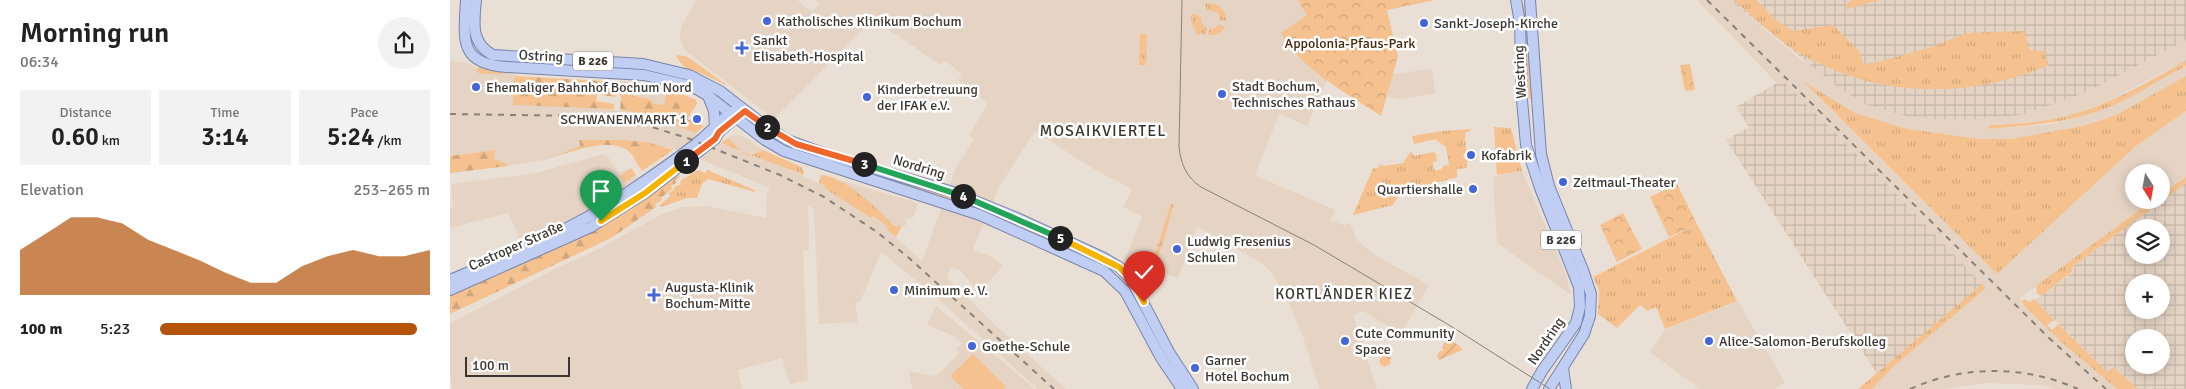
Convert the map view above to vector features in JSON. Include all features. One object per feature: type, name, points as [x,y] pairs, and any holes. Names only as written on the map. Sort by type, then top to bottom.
[{"type":"main road","points":[[466,0],[466,43],[471,53],[479,43],[474,28],[476,0]]},
{"type":"main road","name":"Westring","points":[[1530,0],[1544,187]]},
{"type":"main road","name":"Westring","points":[[1517,1],[1520,23],[1522,116],[1528,154],[1544,187]]},
{"type":"main road","name":"Ostring","points":[[466,43],[479,43],[486,51],[504,56],[650,65],[679,71],[720,91],[743,109]]},
{"type":"main road","name":"Ostring","points":[[471,53],[479,62],[494,66],[644,75],[691,86],[707,95]]},
{"type":"main road","points":[[707,95],[714,111],[715,127]]},
{"type":"main road","name":"B 226","points":[[707,95],[733,115]]},
{"type":"main road","points":[[733,115],[743,109]]},
{"type":"main road","name":"Nordring","points":[[743,109],[779,135],[796,144],[954,192],[1017,218],[1104,258],[1119,267],[1131,279],[1169,352],[1192,389]]},
{"type":"main road","name":"Westring","points":[[1522,116],[1537,113]]},
{"type":"main road","name":"Nordring","points":[[733,115],[765,140],[794,155],[949,203],[1104,271],[1125,291],[1162,358],[1182,389]]},
{"type":"main road","name":"Castroper Straße","points":[[450,280],[561,231],[603,208],[678,158],[715,127],[733,115]]},
{"type":"main road","name":"Castroper Straße","points":[[450,290],[591,227],[645,193],[715,139],[733,115]]},
{"type":"main road","points":[[715,139],[735,127],[739,126],[750,129]]},
{"type":"main road","name":"Nordring","points":[[1534,385],[1575,324],[1580,307],[1579,287],[1544,187]]},
{"type":"main road","name":"Nordring","points":[[1544,187],[1589,284],[1590,316],[1584,334],[1564,368],[1548,389]]},
{"type":"main road","name":"Nordring","points":[[1580,307],[1590,316]]},
{"type":"main road","points":[[1564,368],[1566,389]]},
{"type":"main road","name":"B 226","points":[[1534,385],[1548,389]]},
{"type":"shaded area","points":[[696,0],[797,0],[812,12],[819,4],[816,0],[1298,0],[1308,15],[1281,33],[1290,49],[1327,80],[1307,126],[1279,114],[1255,175],[1335,210],[1330,221],[1345,225],[1350,223],[1357,240],[1375,255],[1429,285],[1401,334],[1363,311],[1353,315],[1377,389],[1320,389],[1303,337],[1288,301],[1271,272],[1260,262],[1197,226],[1178,278],[1125,259],[1142,217],[1123,207],[1132,189],[1092,168],[1035,131],[999,187],[974,246],[974,251],[992,257],[1003,266],[979,292],[960,270],[951,267],[947,278],[993,323],[1066,389],[1038,389],[936,297],[881,252],[860,302],[855,303],[858,322],[819,324],[814,209],[808,206],[809,250],[803,251],[808,380],[790,384],[782,358],[738,370],[742,389],[452,389],[450,374],[450,323],[559,267],[595,251],[662,214],[683,207],[705,206],[766,218],[767,192],[770,188],[677,150],[644,142],[626,140],[579,140],[580,146],[545,160],[508,166],[506,163],[494,159],[494,150],[450,156],[450,61],[467,63],[477,68],[480,66],[491,71],[514,72],[513,102],[597,107],[643,114],[676,125],[742,152],[728,138],[734,135],[743,136],[763,150],[750,156],[767,160],[825,186],[824,188],[889,227],[887,230],[922,261],[956,168],[974,139],[969,135],[988,103],[958,80],[962,74],[945,61],[941,65],[873,19],[774,119],[687,52],[682,45],[680,37],[681,27]]},
{"type":"shaded area","points":[[1697,0],[1730,0],[1801,60],[1936,119],[1977,119],[2020,115],[2085,93],[2186,40],[2186,60],[2108,101],[2071,115],[2044,121],[1990,125],[1987,129],[2046,125],[2091,114],[2125,99],[2186,66],[2186,76],[2116,115],[2083,126],[2010,139],[1981,139],[1907,129],[1855,113],[1806,84],[1997,274],[2136,146],[2186,111],[2186,177],[2170,188],[2170,164],[2125,164],[2125,209],[2141,209],[2020,298],[2024,306],[2060,341],[2117,389],[2054,389],[2041,385],[1987,383],[1944,389],[1872,389],[1892,368],[1985,288],[1887,184],[1785,83],[1777,83]]},
{"type":"shaded area","points":[[1730,0],[2186,0],[2186,40],[2085,93],[2020,115],[1977,119],[1936,119],[1906,116],[1868,105],[1843,91]]},
{"type":"shaded area","points":[[1432,69],[1435,94],[1399,99],[1387,96],[1393,74]]},
{"type":"shaded area","points":[[625,81],[668,88],[664,106],[653,104],[653,100],[624,94]]},
{"type":"shaded area","points":[[1777,83],[1785,83],[1887,184],[1982,284],[1877,374],[1726,140],[1749,127],[1736,107]]},
{"type":"shaded area","points":[[602,154],[608,157],[617,170],[621,172],[632,168],[638,180],[602,205],[523,245],[508,213],[450,228],[450,209],[453,207],[451,184],[537,173]]},
{"type":"shaded area","points":[[1522,171],[1566,274],[1571,295],[1497,243],[1493,177]]},
{"type":"shaded area","points":[[839,180],[918,203],[913,218],[905,219],[906,226],[894,226],[886,217]]},
{"type":"shaded area","points":[[2186,183],[2186,389],[2138,389],[2113,367],[2107,373],[2035,300],[2073,272],[2071,268],[2125,228],[2125,264],[2170,264],[2170,219],[2137,219],[2151,209],[2170,209],[2170,195]]},
{"type":"shaded area","name":"Alice-Salomon-Berufskolleg","points":[[1738,301],[1785,383],[1774,389],[1700,389],[1650,352],[1665,330]]},
{"type":"shaded area","name":"Goethe-Schule","points":[[936,306],[1033,387],[1032,389],[912,389],[909,371],[932,376],[939,373],[960,352],[956,350],[962,343],[956,337],[927,325]]},
{"type":"green space","name":"Appolonia-Pfaus-Park","points":[[1298,0],[1435,0],[1387,10],[1398,56],[1381,116],[1325,79],[1289,46],[1281,33],[1307,15]]},
{"type":"green space","points":[[1734,0],[1756,0],[1777,21],[1794,31],[1833,25],[1860,52],[1863,64],[1878,62],[1932,47],[1967,33],[2024,31],[2030,50],[2044,51],[2049,65],[1989,84],[1958,88],[1926,89],[1895,87],[1835,71],[1806,57],[1769,31]]},
{"type":"green space","points":[[1851,0],[1880,0],[1847,9],[1846,5]]},
{"type":"green space","points":[[1205,4],[1213,4],[1220,7],[1227,21],[1220,20],[1218,13],[1207,10]]},
{"type":"green space","points":[[1526,4],[1532,98],[1528,99],[1522,5]]},
{"type":"green space","points":[[1192,13],[1201,17],[1202,24],[1207,28],[1205,35],[1200,33],[1199,36],[1192,26]]},
{"type":"green space","points":[[1219,24],[1225,27],[1216,34],[1209,35],[1209,29],[1215,28]]},
{"type":"green space","points":[[1140,34],[1147,34],[1146,65],[1139,65]]},
{"type":"green space","points":[[676,56],[688,57],[728,86],[698,72],[696,74],[690,71],[682,65]]},
{"type":"green space","points":[[2186,60],[2186,66],[2127,99],[2102,110],[2052,122],[1987,129],[1990,125],[2060,118],[2100,105],[2130,91]]},
{"type":"green space","points":[[1690,64],[1695,90],[1685,91],[1680,65]]},
{"type":"green space","points":[[480,66],[491,71],[502,72],[502,74],[480,74],[476,71]]},
{"type":"green space","points":[[514,76],[619,82],[615,97],[597,94],[596,101],[614,104],[614,109],[513,105]]},
{"type":"green space","points":[[2186,76],[2186,111],[2136,146],[1997,274],[1804,82],[1855,113],[1907,129],[1981,139],[2010,139],[2083,126],[2116,115]]},
{"type":"green space","points":[[621,82],[625,82],[625,94],[653,100],[653,104],[664,105],[668,88],[696,100],[697,104],[687,119],[704,126],[696,133],[643,114],[620,110],[621,97],[618,91]]},
{"type":"green space","points":[[1494,127],[1511,128],[1522,171],[1497,175]]},
{"type":"green space","points":[[1473,129],[1465,133],[1466,153],[1463,154],[1467,161],[1467,168],[1457,169],[1457,177],[1400,193],[1393,205],[1353,215],[1373,168],[1377,169],[1380,164],[1385,166],[1403,163],[1411,151],[1414,156],[1433,152],[1436,154],[1437,161],[1433,162],[1436,171],[1443,168],[1443,166],[1449,165],[1446,147],[1435,139],[1414,144],[1412,136]]},
{"type":"green space","points":[[728,138],[742,152],[721,143]]},
{"type":"green space","points":[[579,140],[626,140],[651,143],[636,162],[630,152],[620,147],[608,145],[581,149],[545,160],[580,146]]},
{"type":"green space","points":[[651,143],[673,150],[642,171],[636,162]]},
{"type":"green space","points":[[495,150],[494,159],[506,163],[508,166],[450,173],[450,156]]},
{"type":"green space","points":[[763,150],[801,167],[804,172],[803,175],[783,167],[751,155]]},
{"type":"green space","points":[[832,162],[950,195],[949,199]]},
{"type":"green space","points":[[631,168],[636,175],[624,182],[620,176]]},
{"type":"green space","points":[[698,170],[705,173],[707,170],[755,190],[755,192],[708,179],[702,184],[697,198],[687,198],[661,207],[660,205],[670,196],[669,193],[674,190],[674,187],[681,184],[680,181]]},
{"type":"green space","points":[[679,175],[680,177],[675,180],[676,183],[671,186],[672,189],[661,198],[662,200],[655,204],[656,207],[611,238],[450,314],[450,296],[581,237],[616,218]]},
{"type":"green space","points":[[821,175],[839,180],[860,194],[894,226],[902,226],[896,237],[887,230],[888,227],[873,216],[871,218],[824,188],[825,186],[819,183]]},
{"type":"green space","points":[[2186,177],[2186,183],[2170,195],[2170,188]]},
{"type":"green space","points":[[1677,184],[1697,224],[1669,237],[1650,197]]},
{"type":"green space","points":[[1171,203],[1174,204],[1163,243],[1155,262],[1144,279],[1139,274],[1156,251]]},
{"type":"green space","points":[[2141,209],[2151,209],[2137,219],[2127,219]]},
{"type":"green space","points":[[984,210],[1032,229],[1116,269],[1114,271],[1075,250],[1014,228],[983,212]]},
{"type":"green space","points":[[1623,213],[1642,249],[1617,262],[1600,225]]},
{"type":"green space","points":[[2125,221],[2125,228],[2071,268],[2073,271],[2041,296],[2037,293],[2036,286]]},
{"type":"green space","points":[[1697,224],[1737,301],[1665,329],[1656,307],[1647,311],[1640,305],[1617,328],[1598,314],[1599,290],[1593,277]]},
{"type":"green space","points":[[1982,284],[1986,288],[1892,368],[1872,389],[1858,389]]},
{"type":"green space","points":[[2024,299],[2030,302],[2034,299],[2054,320],[2047,325],[2052,330],[2058,324],[2107,372],[2113,367],[2138,389],[2117,389],[2060,341],[2024,306],[2022,301]]},
{"type":"green space","points":[[1448,338],[1461,347],[1462,350],[1439,360],[1437,355],[1440,351],[1443,351],[1442,347]]},
{"type":"green space","points":[[1383,351],[1385,355],[1391,358],[1390,364],[1384,367],[1380,364],[1379,360],[1382,356],[1379,353]]},
{"type":"green space","points":[[973,354],[1006,387],[1004,389],[963,389],[950,376]]},
{"type":"tram line","points":[[1182,0],[1179,147],[1183,164],[1192,179],[1201,187],[1314,245],[1449,325],[1550,389]]},
{"type":"railway","points":[[1707,0],[2049,338],[2106,389]]},
{"type":"railway","points":[[450,114],[584,116],[636,122],[690,139],[780,175],[824,197],[877,232],[909,258],[1054,389]]},
{"type":"railway","points":[[1910,389],[1951,376],[1994,371],[2037,376],[2078,389]]},
{"type":"place","name":"Katholisches Klinikum Bochum","points":[[767,21]]},
{"type":"place","name":"Sankt-Joseph-Kirche","points":[[1424,23]]},
{"type":"place","name":"Sankt Elisabeth-Hospital","points":[[742,48]]},
{"type":"place","name":"Ehemaliger Bahnhof Bochum Nord","points":[[476,87]]},
{"type":"place","name":"Stadt Bochum, Technisches Rathaus","points":[[1222,94]]},
{"type":"place","name":"Kinderbetreuung der IFAK e.V.","points":[[867,97]]},
{"type":"place","name":"SCHWANENMARKT 1","points":[[697,119]]},
{"type":"place","name":"Kofabrik","points":[[1471,155]]},
{"type":"place","name":"Zeitmaul-Theater","points":[[1563,182]]},
{"type":"place","name":"Quartiershalle","points":[[1473,189]]},
{"type":"place","name":"Ludwig Fresenius Schulen","points":[[1177,249]]},
{"type":"place","name":"Minimum e. V.","points":[[894,290]]},
{"type":"place","name":"Augusta-Klinik Bochum-Mitte","points":[[654,295]]},
{"type":"place","name":"Cute Community Space","points":[[1345,341]]},
{"type":"place","name":"Alice-Salomon-Berufskolleg","points":[[1709,341]]},
{"type":"place","name":"Goethe-Schule","points":[[972,346]]},
{"type":"place","name":"Garner Hotel Bochum","points":[[1195,368]]},
{"type":"district","name":"MOSAIKVIERTEL","points":[[1103,131]]},
{"type":"district","name":"KORTLÄNDER KIEZ","points":[[1344,294]]},
{"type":"route","points":[[601,221],[628,202],[645,193],[715,139],[719,132],[745,111],[779,135],[796,144],[954,192],[1017,218],[1104,258],[1119,267],[1131,279],[1144,302]]}]
